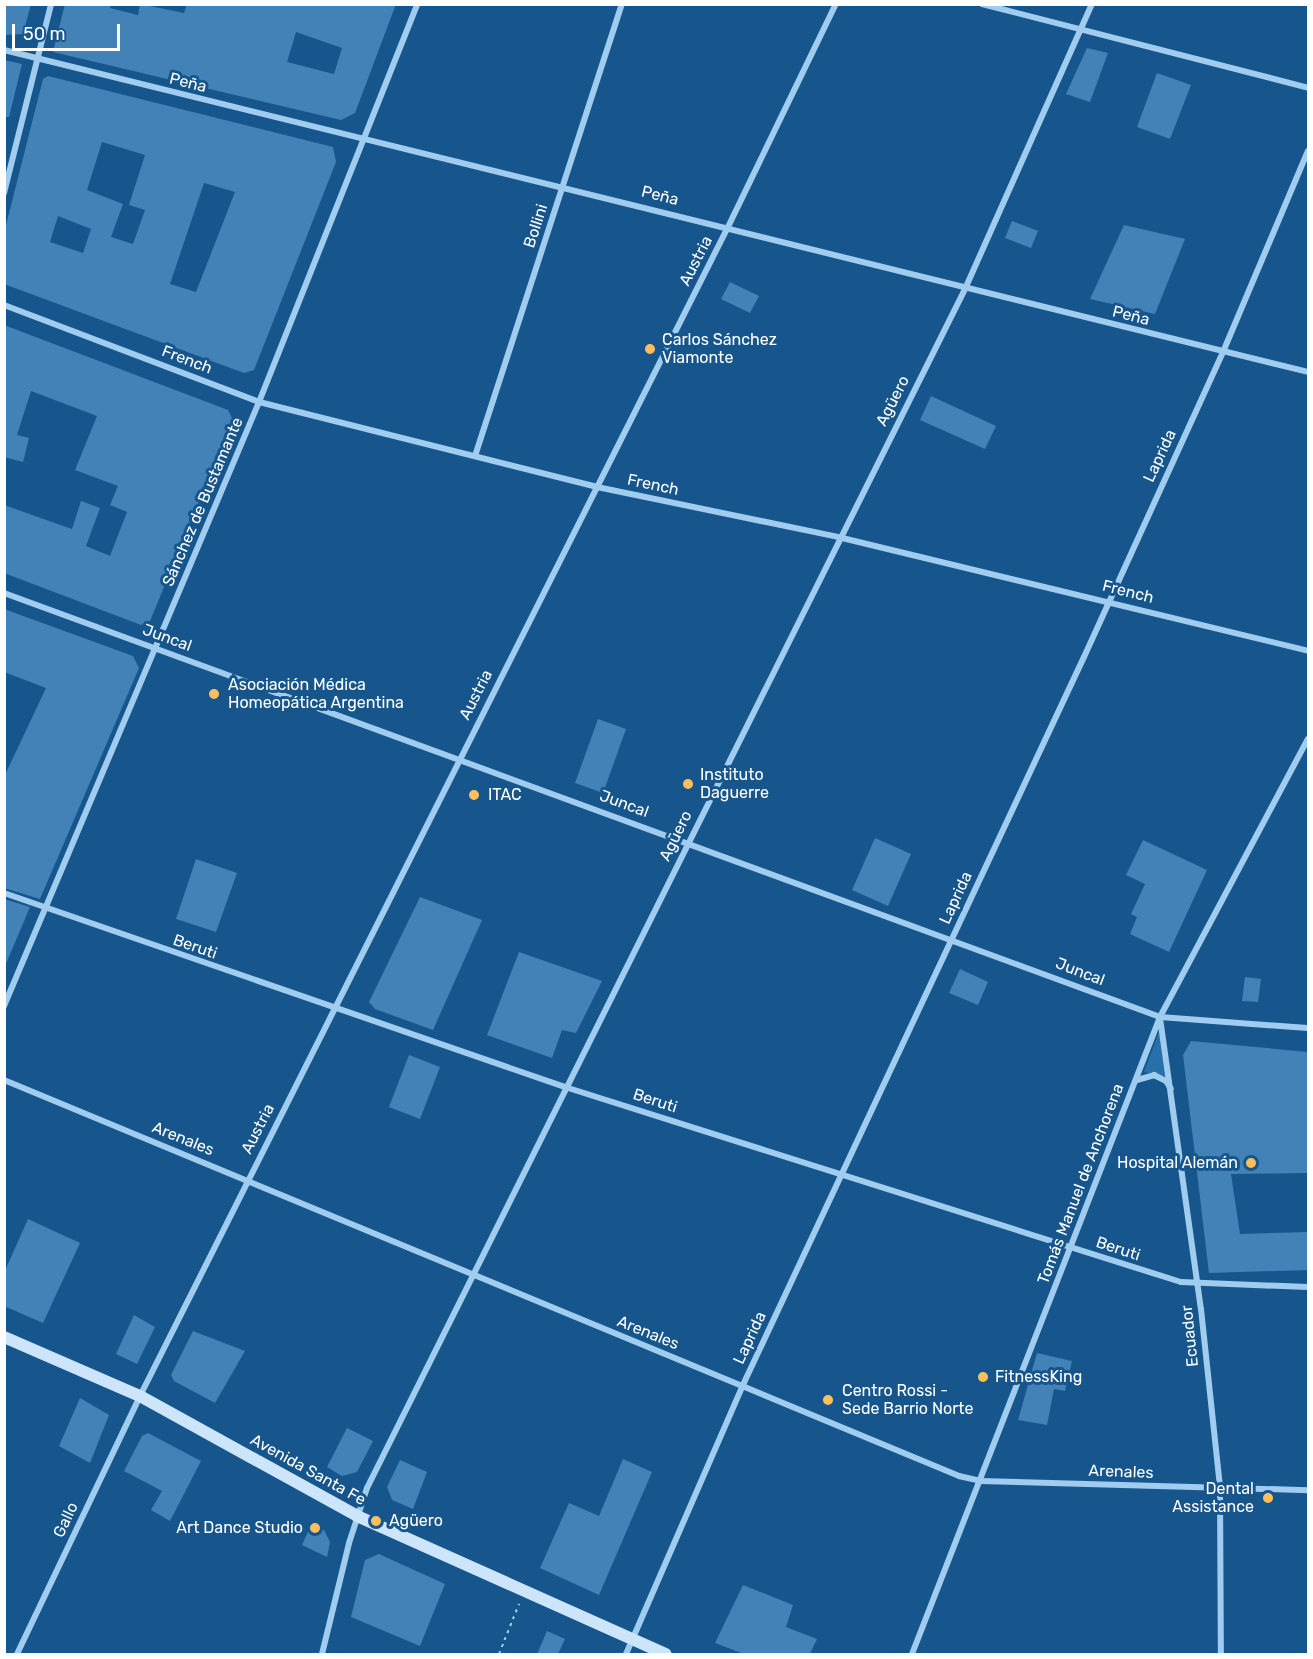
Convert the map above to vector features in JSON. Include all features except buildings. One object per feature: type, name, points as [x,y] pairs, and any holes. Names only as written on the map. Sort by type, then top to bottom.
[{"type":"main road","name":"Avenida Santa Fe","points":[[4,1337],[140,1396],[357,1516],[666,1654]]},
{"type":"street","points":[[4,193],[51,4]]},
{"type":"street","name":"Sánchez de Bustamante","points":[[4,1006],[259,402],[417,4]]},
{"type":"street","name":"Bollini","points":[[475,456],[622,4]]},
{"type":"street","name":"Austria","points":[[140,1396],[728,227],[836,4]]},
{"type":"street","points":[[982,4],[1308,88]]},
{"type":"street","name":"Agüero","points":[[322,1654],[357,1516],[367,1488],[838,537],[964,289],[1092,4]]},
{"type":"street","name":"Peña","points":[[4,50],[364,141],[563,186],[964,289],[1308,372]]},
{"type":"street","name":"Laprida","points":[[626,1654],[742,1387],[1223,352],[1308,151]]},
{"type":"street","name":"French","points":[[4,306],[259,402],[597,487],[838,537],[1308,651]]},
{"type":"street","name":"Juncal","points":[[4,593],[952,938],[1160,1017],[1308,1028]]},
{"type":"street","name":"Tomás Manuel de Anchorena","points":[[912,1654],[1160,1017],[1308,739]]},
{"type":"street","name":"Beruti","points":[[4,893],[45,910],[565,1086],[1180,1282],[1308,1287]]},
{"type":"street","name":"Ecuador","points":[[1160,1017],[1198,1284],[1220,1488],[1221,1654]]},
{"type":"street","points":[[1136,1082],[1154,1075],[1166,1081],[1172,1092]]},
{"type":"street","name":"Arenales","points":[[4,1080],[959,1476],[980,1481],[1308,1490]]},
{"type":"street","name":"Gallo","points":[[17,1654],[140,1396]]},
{"type":"path","points":[[499,1654],[524,1592]]},
{"type":"shaded area","points":[[1159,1032],[1165,1077],[1144,1072]]},
{"type":"place","name":"Carlos Sánchez Viamonte","points":[[650,349]]},
{"type":"place","name":"Asociación Médica Homeopática Argentina","points":[[214,694]]},
{"type":"place","name":"Instituto Daguerre","points":[[688,784]]},
{"type":"place","name":"ITAC","points":[[474,795]]},
{"type":"place","name":"Hospital Alemán","points":[[1251,1163]]},
{"type":"place","name":"FitnessKing","points":[[983,1377]]},
{"type":"place","name":"Centro Rossi - Sede Barrio Norte","points":[[828,1400]]},
{"type":"place","name":"Dental Assistance","points":[[1268,1498]]},
{"type":"place","name":"Agüero","points":[[376,1521]]},
{"type":"place","name":"Art Dance Studio","points":[[315,1528]]}]
